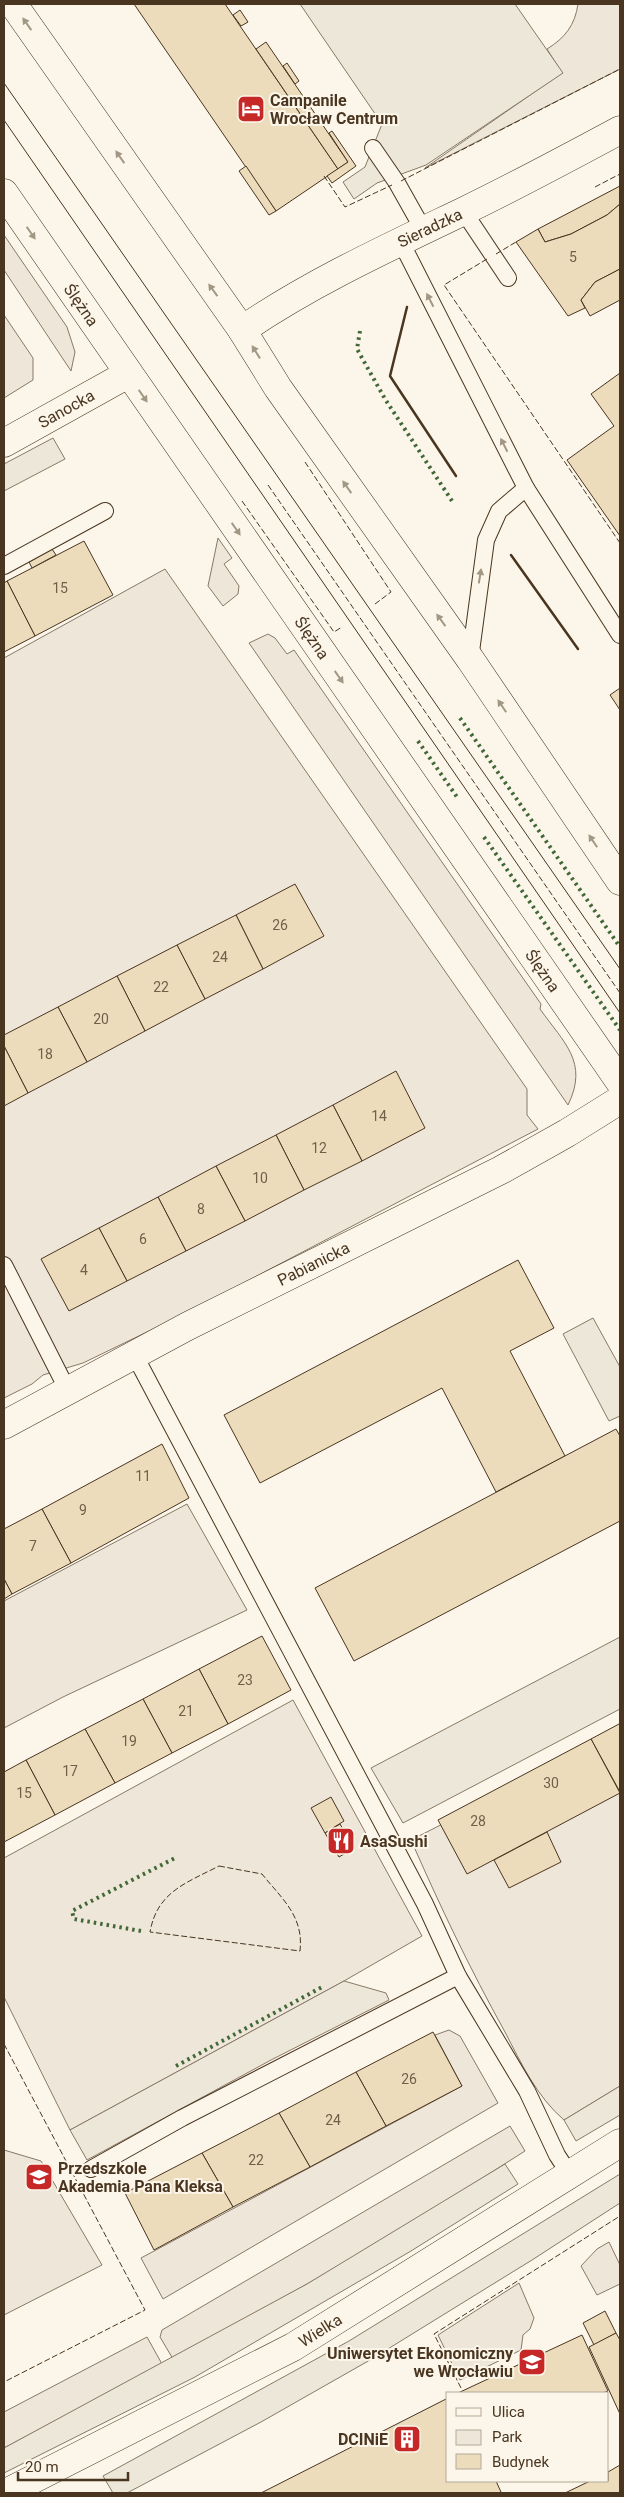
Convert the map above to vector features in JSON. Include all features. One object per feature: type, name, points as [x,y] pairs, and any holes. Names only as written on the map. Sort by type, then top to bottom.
[{"type":"main road","points":[[13,4],[242,330],[278,388],[470,659],[620,881]]},
{"type":"main road","name":"Sieradzka","points":[[242,330],[273,309],[325,280],[464,212],[620,130]]},
{"type":"main road","name":"Ślężna","points":[[4,193],[620,1082]]},
{"type":"main road","name":"Sanocka","points":[[4,443],[128,374]]},
{"type":"main road","name":"Pabianicka","points":[[4,1425],[134,1354],[501,1170],[567,1133],[620,1100]]},
{"type":"main road","name":"Wielka","points":[[6,2493],[293,2347],[620,2143]]},
{"type":"lane","points":[[373,148],[397,183],[412,236],[526,488],[620,635]]},
{"type":"lane","points":[[464,212],[508,278]]},
{"type":"lane","points":[[470,659],[486,540],[499,511],[526,488]]},
{"type":"lane","points":[[4,566],[105,511]]},
{"type":"lane","points":[[4,1265],[67,1389]]},
{"type":"lane","points":[[134,1354],[425,1904],[458,1976],[527,2091],[570,2175]]},
{"type":"lane","points":[[91,2169],[182,2118],[458,1976]]},
{"type":"green space","points":[[578,4],[620,4],[620,69],[425,168],[562,73],[547,49],[559,40],[572,25]]},
{"type":"green space","points":[[4,235],[67,327],[75,352],[71,371],[4,270]]},
{"type":"green space","points":[[4,315],[33,358],[33,380],[4,398]]},
{"type":"green space","points":[[218,538],[232,558],[224,564],[239,586],[238,594],[223,606],[208,586]]},
{"type":"green space","points":[[165,569],[527,1089],[527,1115],[538,1129],[182,1315],[83,1363],[43,1375],[32,1384],[4,1398],[4,658]]},
{"type":"green space","points":[[268,634],[275,638],[287,654],[294,650],[541,1004],[540,1009],[565,1043],[575,1065],[574,1090],[568,1105],[249,643]]},
{"type":"green space","points":[[187,1504],[247,1610],[63,1697],[4,1728],[4,1601]]},
{"type":"green space","points":[[293,1700],[422,1936],[344,1981],[70,2130],[4,1997],[4,1858]]},
{"type":"green space","points":[[620,1734],[620,2086],[564,2120],[546,2101],[524,2067],[444,1913],[411,1840]]},
{"type":"green space","points":[[449,2030],[460,2036],[498,2103],[163,2299],[141,2258],[462,2086],[435,2035]]},
{"type":"green space","points":[[510,2126],[525,2151],[410,2224],[173,2359],[160,2337],[162,2330]]},
{"type":"green space","points":[[4,2150],[41,2161],[102,2265],[4,2315]]},
{"type":"green space","points":[[609,2242],[620,2265],[620,2284],[597,2295],[581,2266],[597,2249]]},
{"type":"green space","points":[[519,2283],[534,2318],[530,2329],[523,2335],[521,2350],[460,2380],[438,2335]]},
{"type":"green space","points":[[147,2337],[162,2364],[4,2448],[4,2412]]},
{"type":"shaded area","points":[[300,4],[515,4],[563,73],[426,165],[377,183],[354,199],[343,182],[365,167],[382,124]]},
{"type":"shaded area","points":[[53,438],[65,459],[4,491],[4,464]]},
{"type":"shaded area","points":[[593,1318],[620,1367],[620,1416],[609,1421],[563,1334]]},
{"type":"shaded area","points":[[620,1637],[620,1709],[403,1823],[371,1768]]},
{"type":"shaded area","points":[[344,1981],[386,1993],[389,2000],[271,2060],[87,2160],[70,2130]]},
{"type":"shaded area","points":[[620,2086],[620,2115],[576,2141],[564,2120]]},
{"type":"shaded area","points":[[505,2164],[518,2184],[411,2251],[195,2377],[4,2473],[4,2448],[307,2284]]},
{"type":"shaded area","points":[[620,2174],[620,2203],[532,2260],[370,2360],[261,2422],[127,2493],[113,2493],[103,2476],[349,2341]]},
{"type":"building","name":"Campanile Wrocław Centrum","points":[[134,4],[225,4],[338,169],[276,211]]},
{"type":"building","points":[[240,10],[248,22],[241,26],[233,15]]},
{"type":"building","points":[[266,42],[348,162],[338,169],[256,49]]},
{"type":"building","points":[[287,63],[299,81],[295,84],[283,66]]},
{"type":"building","points":[[332,131],[356,166],[332,183],[327,176],[348,162],[329,133]]},
{"type":"building","points":[[246,166],[276,211],[269,215],[239,171]]},
{"type":"building","points":[[620,186],[620,204],[607,215],[571,234],[545,242],[538,229]]},
{"type":"building","points":[[620,204],[620,269],[595,282],[581,300],[585,308],[568,316],[516,242],[538,229],[545,242],[571,234],[607,215]]},
{"type":"building","points":[[620,269],[620,300],[590,316],[581,300],[595,282]]},
{"type":"building","points":[[620,373],[620,536],[567,460],[614,426],[591,394]]},
{"type":"building","points":[[84,541],[113,595],[35,636],[7,581]]},
{"type":"building","points":[[52,549],[56,555],[32,568],[29,562]]},
{"type":"building","points":[[7,581],[35,636],[4,652],[4,583]]},
{"type":"building","points":[[620,688],[620,710],[610,695]]},
{"type":"building","points":[[295,884],[324,936],[263,969],[236,915]]},
{"type":"building","points":[[236,915],[263,969],[205,999],[177,945]]},
{"type":"building","points":[[177,945],[205,999],[145,1031],[117,976]]},
{"type":"building","points":[[117,976],[145,1031],[87,1062],[58,1007]]},
{"type":"building","points":[[58,1007],[87,1062],[28,1093],[4,1046],[4,1035]]},
{"type":"building","points":[[4,1046],[28,1093],[4,1106]]},
{"type":"building","points":[[396,1071],[425,1128],[362,1161],[333,1105]]},
{"type":"building","points":[[333,1105],[362,1161],[304,1190],[276,1135]]},
{"type":"building","points":[[276,1135],[304,1190],[245,1221],[216,1166]]},
{"type":"building","points":[[216,1166],[245,1221],[186,1251],[158,1197]]},
{"type":"building","points":[[158,1197],[186,1251],[127,1281],[99,1228]]},
{"type":"building","points":[[99,1228],[127,1281],[69,1311],[41,1259]]},
{"type":"building","points":[[518,1260],[554,1328],[510,1351],[565,1456],[496,1492],[442,1388],[260,1483],[224,1415]]},
{"type":"building","points":[[616,1429],[620,1436],[620,1521],[354,1661],[315,1588]]},
{"type":"building","points":[[162,1444],[189,1498],[71,1563],[42,1509]]},
{"type":"building","points":[[42,1509],[71,1563],[12,1594],[4,1579],[4,1529]]},
{"type":"building","points":[[4,1579],[12,1594],[4,1599]]},
{"type":"building","points":[[262,1636],[291,1690],[228,1724],[199,1669]]},
{"type":"building","points":[[199,1669],[228,1724],[172,1753],[143,1699]]},
{"type":"building","points":[[143,1699],[172,1753],[115,1783],[85,1729]]},
{"type":"building","points":[[620,1724],[620,1792],[591,1739]]},
{"type":"building","points":[[85,1729],[115,1783],[55,1815],[26,1760]]},
{"type":"building","points":[[591,1739],[620,1793],[467,1874],[438,1820]]},
{"type":"building","points":[[26,1760],[55,1815],[4,1842],[4,1772]]},
{"type":"building","points":[[331,1797],[344,1821],[325,1833],[311,1808]]},
{"type":"building","points":[[340,1824],[354,1848],[339,1857],[325,1833]]},
{"type":"building","points":[[547,1832],[561,1862],[509,1888],[494,1860]]},
{"type":"building","points":[[433,2032],[462,2086],[386,2126],[356,2072]]},
{"type":"building","points":[[356,2072],[386,2126],[310,2167],[279,2113]]},
{"type":"building","points":[[279,2113],[310,2167],[233,2207],[202,2153]]},
{"type":"building","points":[[202,2153],[233,2207],[154,2250],[125,2193]]},
{"type":"building","points":[[605,2311],[616,2333],[594,2345],[583,2323]]},
{"type":"building","points":[[616,2333],[620,2340],[620,2414],[589,2347]]},
{"type":"building","points":[[582,2335],[608,2391],[606,2392],[460,2392]]},
{"type":"building","name":"DCINiE","points":[[446,2399],[446,2482],[496,2482],[501,2492],[498,2493],[261,2493]]},
{"type":"building","points":[[620,2465],[620,2493],[565,2493],[588,2482],[609,2482],[609,2471]]},
{"type":"tram line","points":[[4,83],[620,969]]},
{"type":"tram line","points":[[4,120],[620,1013]]},
{"type":"hedge","points":[[360,331],[357,349],[385,399],[454,504]]},
{"type":"hedge","points":[[460,718],[620,947]]},
{"type":"hedge","points":[[418,741],[457,797]]},
{"type":"hedge","points":[[484,837],[620,1030]]},
{"type":"hedge","points":[[141,1931],[74,1919],[72,1911],[175,1858]]},
{"type":"hedge","points":[[176,2066],[324,1986]]},
{"type":"fence","points":[[401,181],[620,69]]},
{"type":"fence","points":[[595,187],[620,174]]},
{"type":"fence","points":[[324,176],[345,207],[392,185]]},
{"type":"fence","points":[[496,254],[516,242]]},
{"type":"fence","points":[[487,259],[444,285],[620,543]]},
{"type":"fence","points":[[305,462],[391,592],[375,604]]},
{"type":"fence","points":[[268,485],[620,993]]},
{"type":"fence","points":[[242,501],[334,632],[342,627]]},
{"type":"fence","points":[[219,1866],[262,1874],[284,1900],[295,1918],[299,1928],[300,1951],[150,1932],[159,1907],[166,1898],[175,1890],[219,1866]]},
{"type":"fence","points":[[4,2044],[145,2310],[4,2382]]},
{"type":"fence","points":[[461,2388],[434,2334],[620,2216]]},
{"type":"wall","points":[[407,307],[390,376],[456,476]]},
{"type":"wall","points":[[511,555],[578,649]]},
{"type":"place","name":"Campanile Wrocław Centrum","points":[[251,109]]},
{"type":"place","name":"AsaSushi","points":[[341,1841]]},
{"type":"place","name":"Przedszkole Akademia Pana Kleksa","points":[[39,2177]]},
{"type":"place","name":"Uniwersytet Ekonomiczny we Wrocławiu","points":[[532,2362]]},
{"type":"place","name":"DCINiE","points":[[407,2439]]}]
